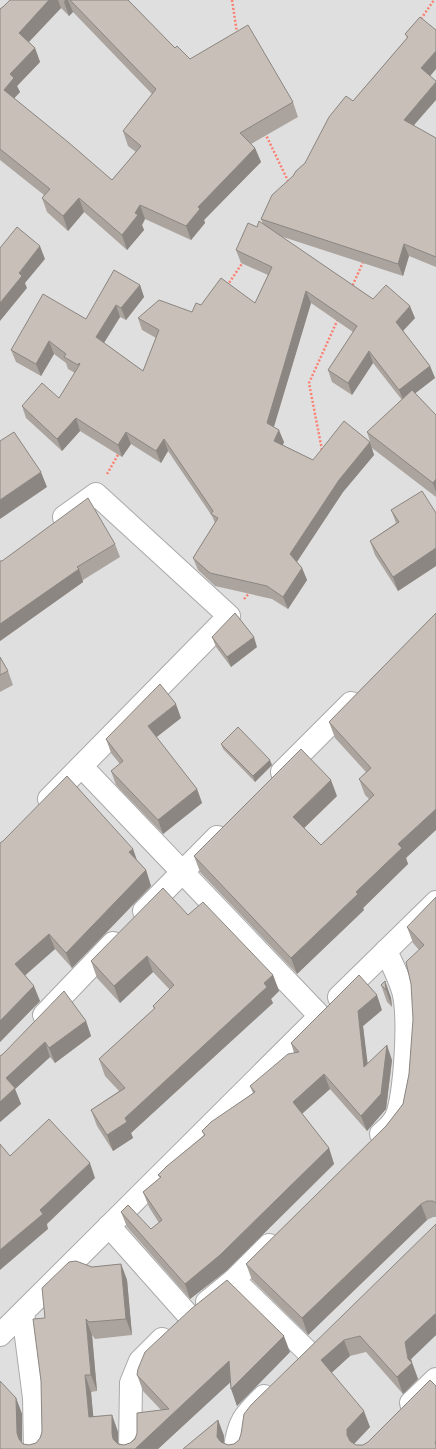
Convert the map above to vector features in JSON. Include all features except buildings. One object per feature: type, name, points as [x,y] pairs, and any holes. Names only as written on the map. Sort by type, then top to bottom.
[{"type":"street","points":[[33,815],[82,767],[229,616],[96,494],[51,527]]},
{"type":"street","points":[[267,787],[363,692]]},
{"type":"street","points":[[82,767],[320,1016]]},
{"type":"street","points":[[28,1032],[233,821]]},
{"type":"street","points":[[0,1335],[436,902]]},
{"type":"street","points":[[366,1149],[383,1133],[398,1114],[402,1084],[406,1019],[403,991],[386,951]]},
{"type":"street","points":[[109,1226],[189,1316]]},
{"type":"street","points":[[130,1449],[131,1383],[140,1362],[189,1316],[234,1280],[283,1231]]},
{"type":"street","points":[[234,1280],[308,1352]]},
{"type":"street","points":[[23,1313],[34,1398],[35,1449]]},
{"type":"street","points":[[235,1449],[238,1426],[247,1413],[324,1336]]},
{"type":"street","points":[[396,1418],[436,1379]]},
{"type":"path","points":[[232,0],[237,37]]},
{"type":"path","points":[[416,25],[434,0]]},
{"type":"path","points":[[263,130],[289,184]]},
{"type":"path","points":[[350,290],[366,254]]},
{"type":"path","points":[[225,288],[248,255]]},
{"type":"path","points":[[322,453],[309,383],[341,312]]},
{"type":"path","points":[[96,494],[123,446]]},
{"type":"path","points":[[229,616],[254,587]]},
{"type":"shaded area","points":[[0,0],[436,0],[436,1449],[0,1449]]}]
